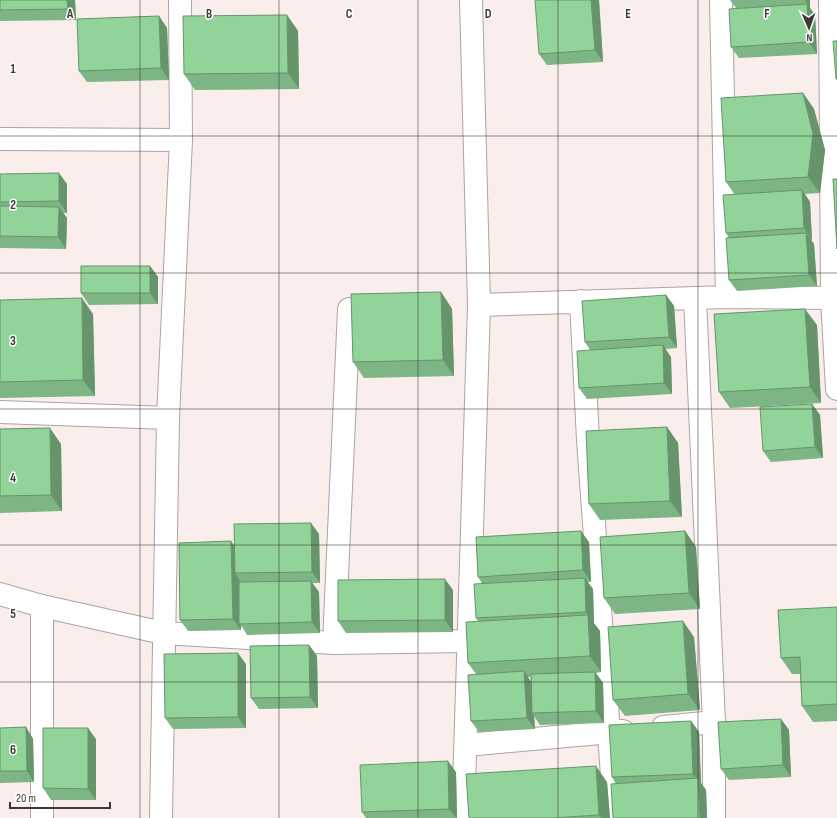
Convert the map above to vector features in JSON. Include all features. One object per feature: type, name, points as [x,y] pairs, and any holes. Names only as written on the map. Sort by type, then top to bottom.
[{"type":"street","points":[[161,818],[163,633],[168,418],[181,140],[180,0]]},
{"type":"street","points":[[463,818],[479,305],[471,0]]},
{"type":"street","points":[[721,0],[727,297]]},
{"type":"street","points":[[830,0],[834,298],[837,389]]},
{"type":"street","points":[[0,140],[181,140]]},
{"type":"street","points":[[479,305],[582,301],[618,302],[727,297],[834,298]]},
{"type":"street","points":[[695,298],[714,722],[714,818]]},
{"type":"street","points":[[582,301],[588,440],[615,818]]},
{"type":"street","points":[[334,643],[349,309]]},
{"type":"street","points":[[0,412],[168,418]]},
{"type":"street","points":[[0,594],[42,606],[163,633],[334,643],[468,641]]},
{"type":"street","points":[[42,606],[42,818]]},
{"type":"street","points":[[466,744],[714,722]]},
{"type":"building","points":[[0,0],[67,0],[68,9],[0,10]]},
{"type":"building","points":[[535,0],[591,0],[595,50],[539,54]]},
{"type":"building","points":[[807,4],[809,42],[731,47],[729,9]]},
{"type":"building","points":[[287,15],[288,73],[184,74],[183,16]]},
{"type":"building","points":[[159,16],[161,68],[79,71],[77,19]]},
{"type":"building","points":[[833,41],[837,41],[837,79],[836,79]]},
{"type":"building","points":[[803,93],[813,134],[808,177],[726,182],[721,98]]},
{"type":"building","points":[[59,173],[59,201],[0,202],[0,174]]},
{"type":"building","points":[[833,179],[837,179],[837,249]]},
{"type":"building","points":[[802,190],[804,228],[726,233],[723,195]]},
{"type":"building","points":[[0,206],[59,207],[58,237],[0,236]]},
{"type":"building","points":[[806,233],[809,275],[729,280],[726,238]]},
{"type":"building","points":[[81,266],[150,266],[150,293],[81,293]]},
{"type":"building","points":[[441,292],[443,360],[353,362],[351,294]]},
{"type":"building","points":[[666,295],[669,337],[585,342],[582,301]]},
{"type":"building","points":[[82,298],[83,380],[0,382],[0,300]]},
{"type":"building","points":[[805,309],[810,387],[719,392],[714,314]]},
{"type":"building","points":[[663,345],[664,383],[579,388],[577,351]]},
{"type":"building","points":[[812,404],[815,447],[763,451],[760,407]]},
{"type":"building","points":[[667,427],[670,501],[589,504],[586,431]]},
{"type":"building","points":[[50,428],[51,495],[0,496],[0,429]]},
{"type":"building","points":[[311,523],[312,572],[235,573],[234,524]]},
{"type":"building","points":[[581,531],[583,570],[478,577],[476,537]]},
{"type":"building","points":[[685,531],[689,593],[604,598],[600,537]]},
{"type":"building","points":[[231,541],[233,619],[180,620],[179,543]]},
{"type":"building","points":[[585,578],[586,612],[476,618],[474,584]]},
{"type":"building","points":[[445,579],[445,620],[338,621],[338,580]]},
{"type":"building","points":[[311,581],[312,622],[239,624],[239,582]]},
{"type":"building","points":[[837,607],[837,704],[802,706],[800,657],[781,658],[778,610]]},
{"type":"building","points":[[588,615],[590,656],[468,663],[466,622]]},
{"type":"building","points":[[683,621],[688,694],[613,700],[608,627]]},
{"type":"building","points":[[309,645],[310,697],[251,698],[250,646]]},
{"type":"building","points":[[238,653],[238,717],[165,718],[164,654]]},
{"type":"building","points":[[524,671],[527,718],[471,721],[468,675]]},
{"type":"building","points":[[595,672],[596,711],[532,713],[531,674]]},
{"type":"building","points":[[781,719],[783,765],[721,769],[718,722]]},
{"type":"building","points":[[691,721],[693,774],[612,777],[609,725]]},
{"type":"building","points":[[26,727],[27,771],[0,771],[0,728]]},
{"type":"building","points":[[43,728],[88,728],[88,789],[43,788]]},
{"type":"building","points":[[448,761],[449,809],[362,812],[360,765]]},
{"type":"building","points":[[596,766],[599,815],[552,818],[469,818],[466,774]]},
{"type":"building","points":[[698,778],[700,818],[613,818],[611,784]]}]
